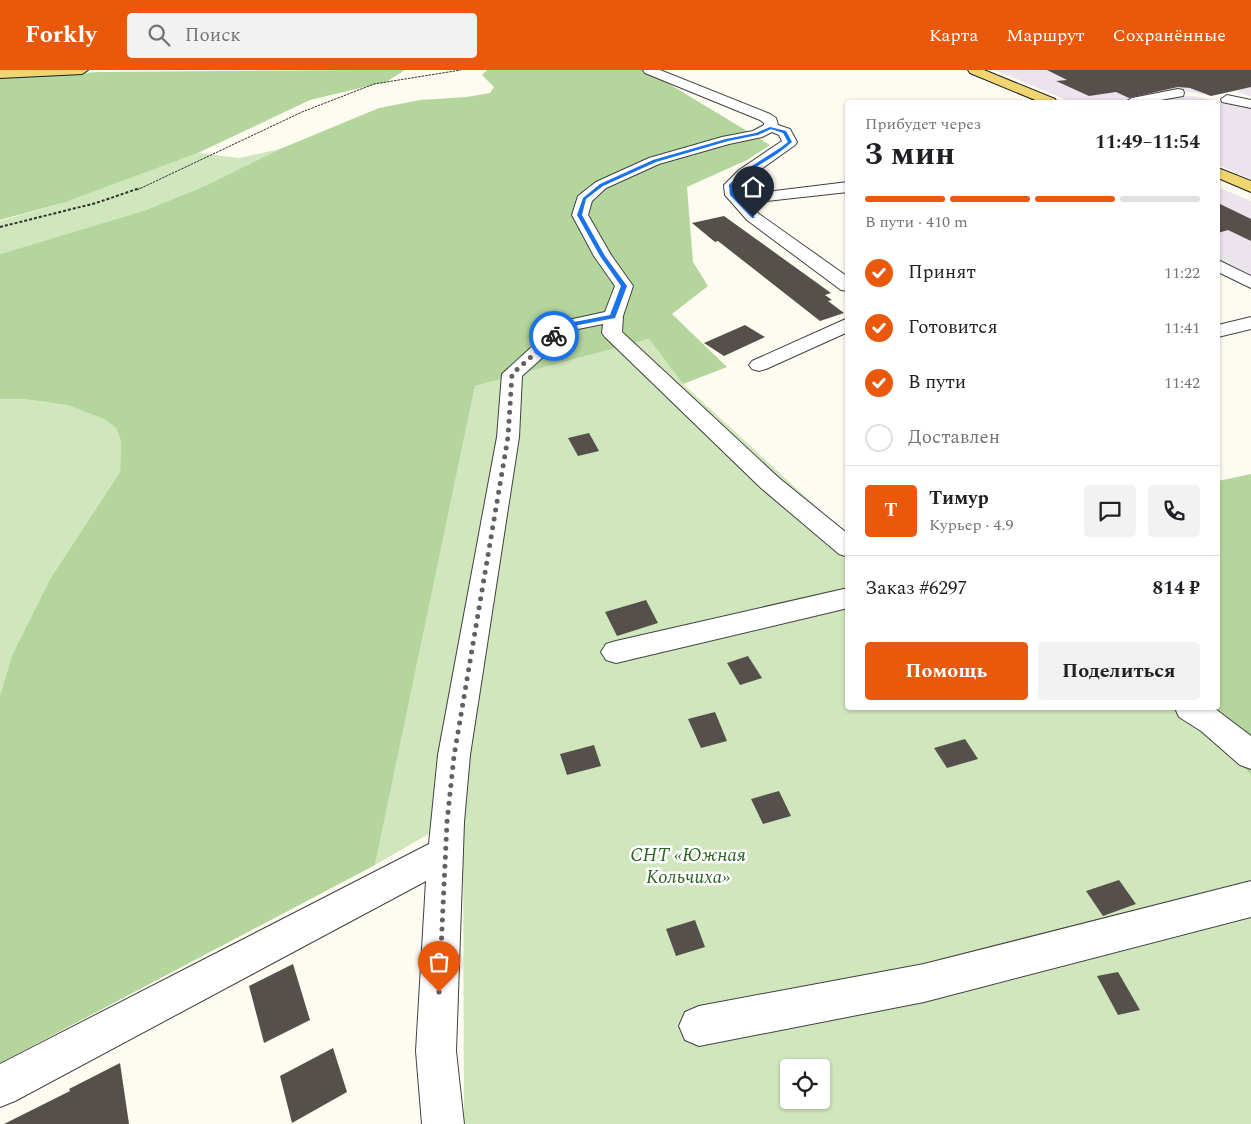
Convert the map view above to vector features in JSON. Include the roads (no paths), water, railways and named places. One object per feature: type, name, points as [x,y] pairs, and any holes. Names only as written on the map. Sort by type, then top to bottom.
[{"type":"main road","points":[[0,74],[82,70]]},
{"type":"main road","points":[[974,70],[1045,100]]},
{"type":"main road","points":[[1220,174],[1251,187]]},
{"type":"street","points":[[649,70],[764,117],[771,121],[771,127]]},
{"type":"street","points":[[1142,100],[1178,93]]},
{"type":"street","points":[[1227,99],[1251,104]]},
{"type":"street","points":[[845,284],[753,217],[733,195],[732,185],[736,180],[790,142],[785,132],[771,127],[757,134],[727,140],[654,161],[601,185],[584,199],[580,215],[603,256],[624,286],[613,316],[612,333],[770,484],[845,546]]},
{"type":"street","points":[[737,200],[845,187]]},
{"type":"street","points":[[1220,265],[1251,283]]},
{"type":"street","points":[[443,1124],[436,1052],[446,838],[454,756],[508,437],[512,374],[566,326],[613,316]]},
{"type":"street","points":[[1220,330],[1251,323]]},
{"type":"street","points":[[759,365],[845,325]]},
{"type":"street","points":[[616,652],[845,599]]},
{"type":"street","points":[[1193,710],[1212,722],[1251,755]]},
{"type":"street","points":[[0,1086],[446,838]]},
{"type":"street","points":[[699,1026],[924,983],[1251,899]]},
{"type":"park label","name":"СНТ «Южная Кольчиха»","points":[[688,866]]}]
